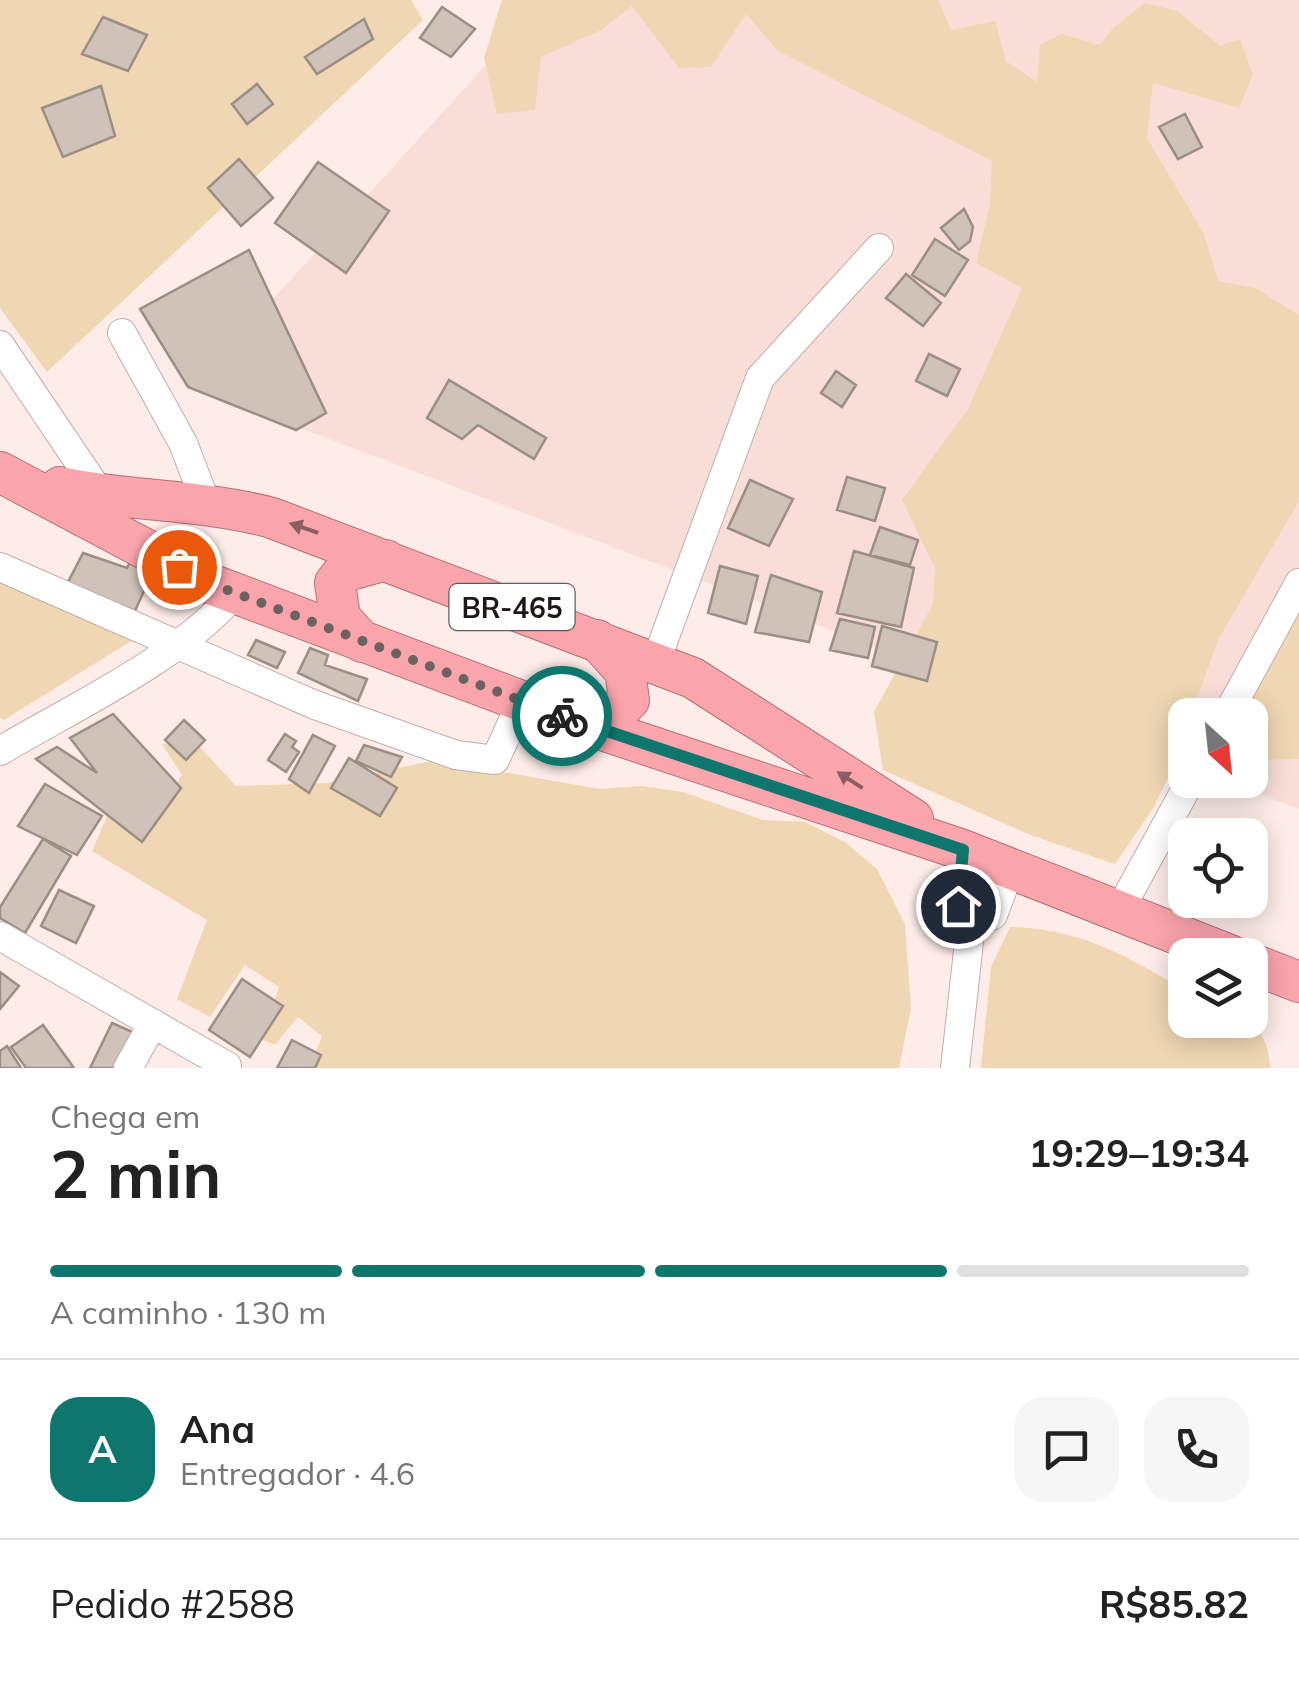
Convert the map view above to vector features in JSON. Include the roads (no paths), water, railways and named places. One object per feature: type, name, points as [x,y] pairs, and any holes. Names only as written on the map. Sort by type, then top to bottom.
[{"type":"highway","name":"BR-465","points":[[9,475],[102,496],[206,504],[272,518],[656,661],[751,711],[856,784],[963,850]]},
{"type":"highway","name":"BR-465","points":[[9,475],[235,593],[575,721],[963,850],[1187,938]]},
{"type":"highway","points":[[362,642],[340,617],[335,583],[344,572],[386,560]]},
{"type":"highway","points":[[575,721],[609,720],[629,700],[625,671],[597,640]]},
{"type":"highway","points":[[1268,970],[1299,982]]},
{"type":"street","points":[[656,661],[760,378],[777,354],[879,248]]},
{"type":"street","points":[[122,332],[183,443],[206,504]]},
{"type":"street","points":[[0,344],[12,385],[102,496]]},
{"type":"street","points":[[0,568],[351,718],[456,755],[495,760],[522,701]]},
{"type":"street","points":[[1236,698],[1299,583]]},
{"type":"street","points":[[0,751],[179,643],[208,622],[235,593]]},
{"type":"street","points":[[1119,911],[1181,798]]},
{"type":"street","points":[[956,1068],[970,924],[958,906],[963,850]]},
{"type":"street","points":[[970,924],[993,915],[1010,870]]},
{"type":"street","points":[[0,936],[227,1066]]},
{"type":"street","points":[[128,1068],[153,1023]]}]
